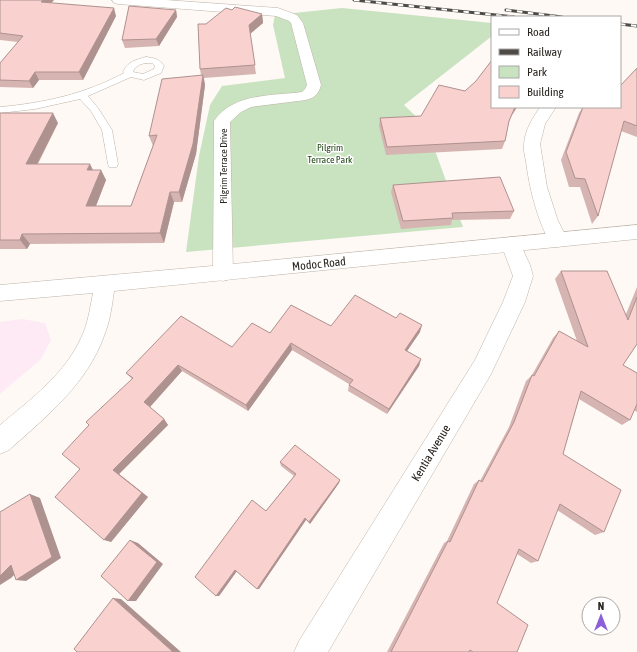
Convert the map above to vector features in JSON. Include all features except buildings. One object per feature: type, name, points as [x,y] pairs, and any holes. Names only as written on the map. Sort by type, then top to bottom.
[{"type":"street","name":"Pilgrim Terrace Drive","points":[[118,0],[278,12],[293,18],[297,23],[314,85],[312,91],[306,96],[247,103],[236,109],[222,121],[223,273]]},
{"type":"street","points":[[547,108],[537,124],[532,144],[538,187],[549,221],[558,240]]},
{"type":"street","name":"Modoc Road","points":[[0,293],[223,273],[637,232]]},
{"type":"street","name":"Kentia Avenue","points":[[310,652],[483,367],[514,302],[523,276],[511,244]]},
{"type":"street","points":[[0,442],[51,397],[73,372],[87,350],[94,331],[105,284]]},
{"type":"lane","points":[[0,110],[50,104],[82,96],[105,87],[130,74]]},
{"type":"lane","points":[[82,96],[95,110],[107,130],[113,164]]},
{"type":"shaded area","points":[[22,319],[45,323],[51,340],[41,359],[0,394],[0,322]]},
{"type":"green space","name":"Pilgrim Terrace Park","points":[[342,8],[491,23],[491,37],[404,105],[426,126],[463,227],[186,252],[199,156],[210,105],[222,86],[285,78],[273,25],[275,15]]},
{"type":"railway","points":[[354,0],[505,16]]},
{"type":"railway","points":[[506,10],[554,16]]},
{"type":"railway","points":[[621,24],[637,26]]}]
